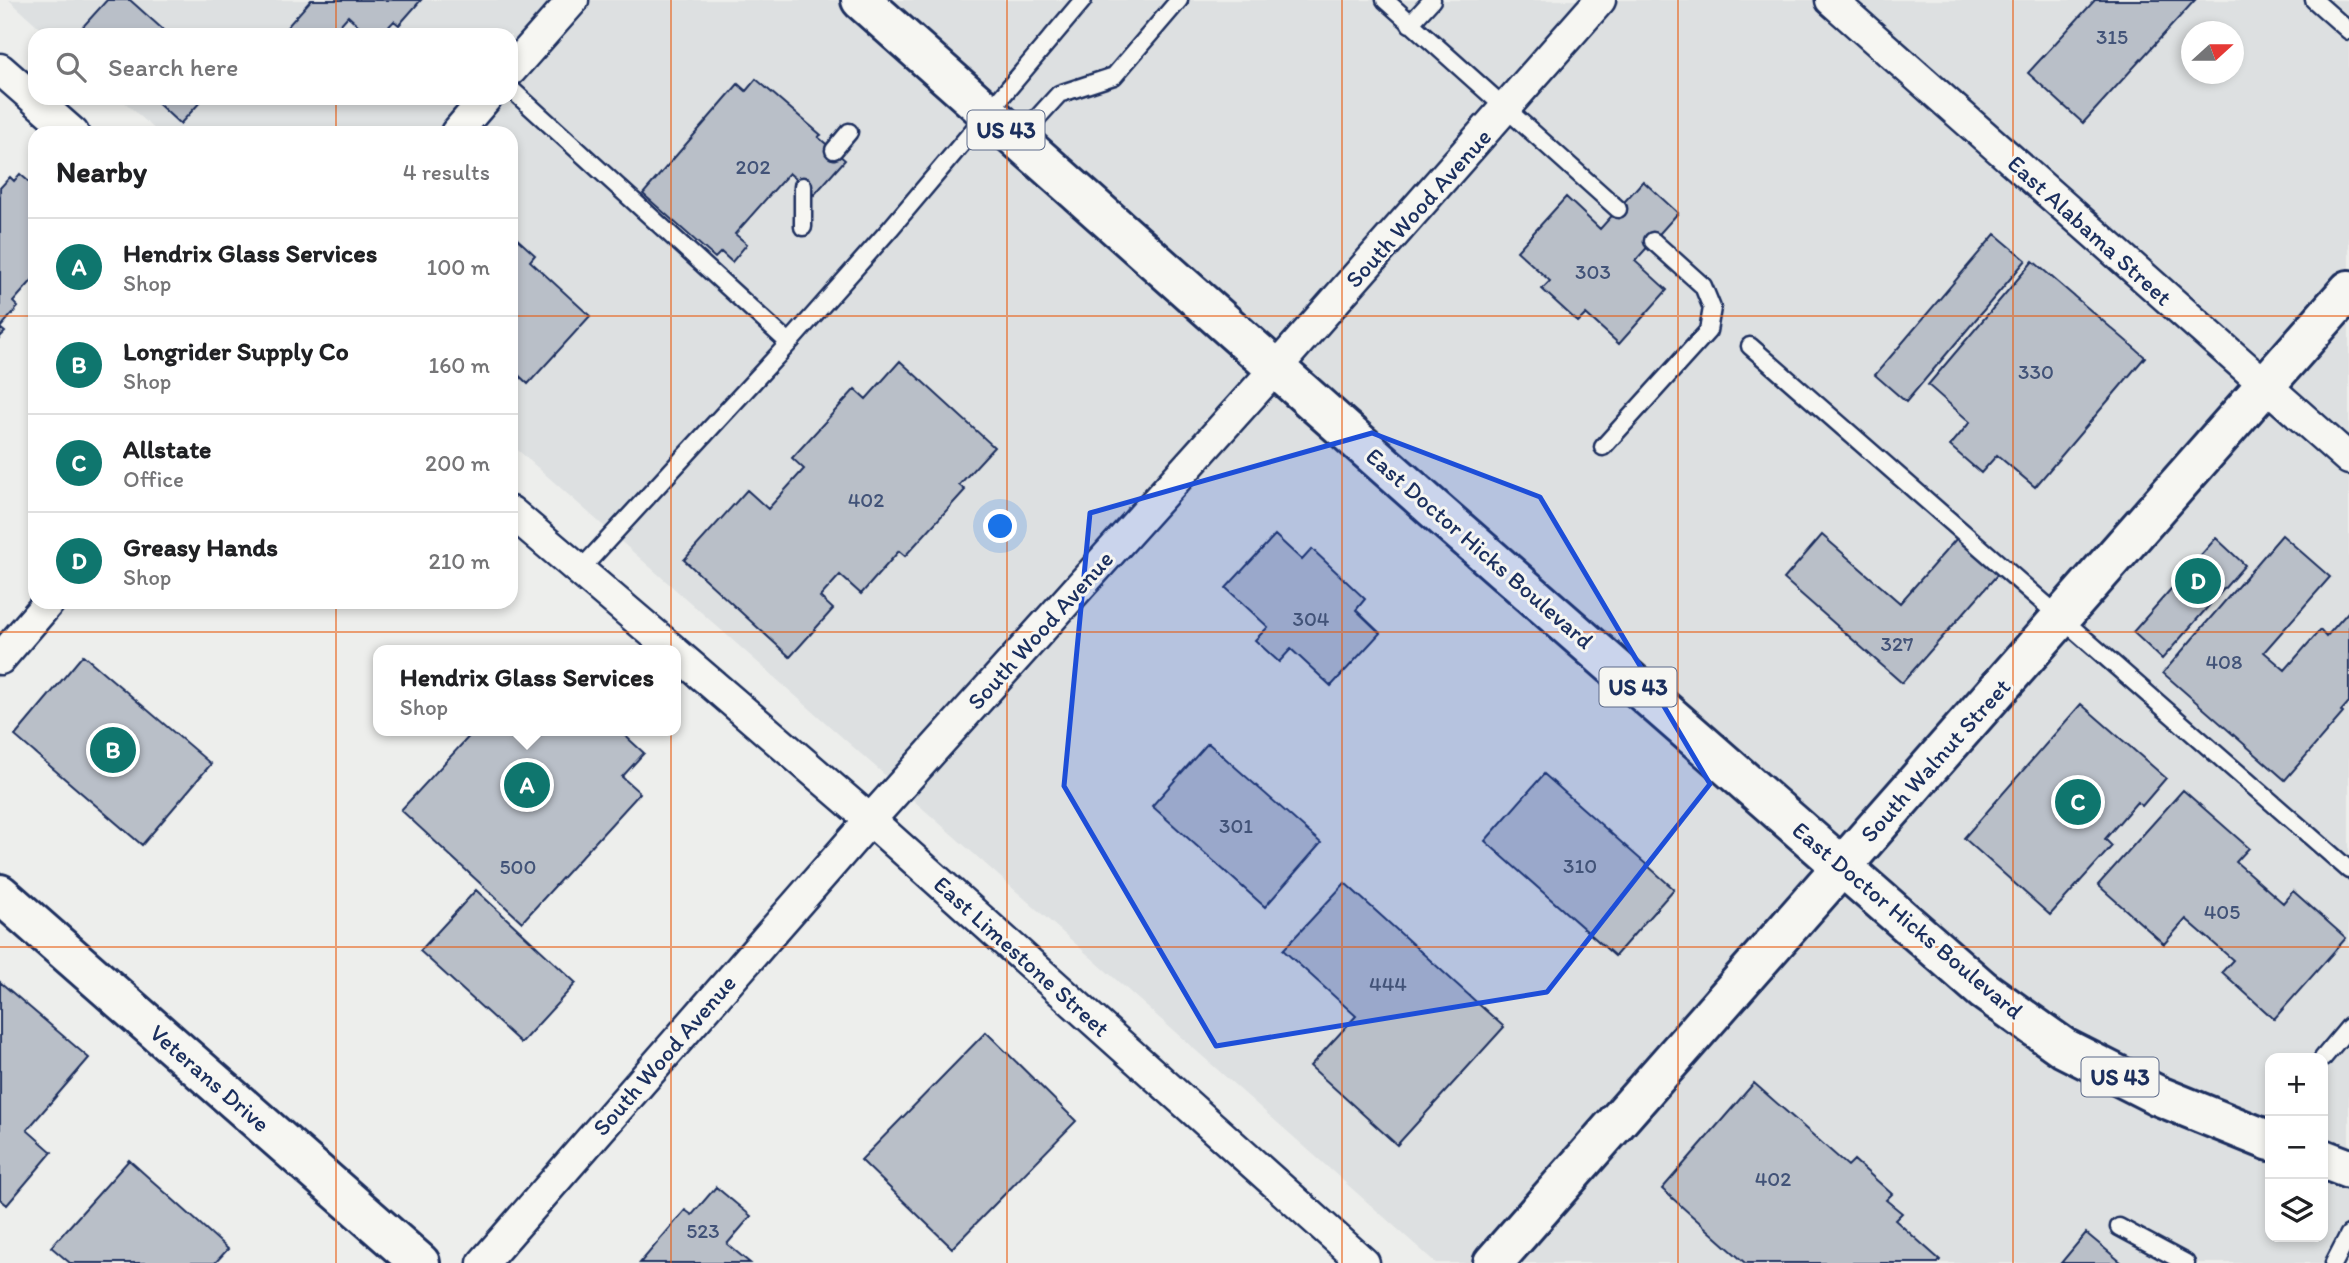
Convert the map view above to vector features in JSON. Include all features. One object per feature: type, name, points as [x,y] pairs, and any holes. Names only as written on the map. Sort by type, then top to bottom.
[{"type":"main road","name":"East Doctor Hicks Boulevard","points":[[861,0],[1983,990],[2064,1048],[2159,1096],[2265,1132]]},
{"type":"main road","name":"South Walnut Street","points":[[1493,1263],[1841,864],[2063,618],[2349,290]]},
{"type":"main road","name":"Veterans Drive","points":[[0,894],[420,1263]]},
{"type":"main road","points":[[2328,1161],[2349,1169]]},
{"type":"street","points":[[518,62],[573,0]]},
{"type":"street","name":"South Wood Avenue","points":[[483,1263],[870,820],[1276,368],[1600,0]]},
{"type":"street","name":"East Alabama Street","points":[[1831,0],[2349,459]]},
{"type":"street","points":[[0,69],[28,94]]},
{"type":"street","points":[[41,105],[65,126]]},
{"type":"street","points":[[462,126],[480,105]]},
{"type":"street","name":"East Limestone Street","points":[[518,518],[666,645]]},
{"type":"street","points":[[0,659],[43,609]]},
{"type":"street","name":"East Limestone Street","points":[[681,658],[870,820],[1364,1263]]},
{"type":"lane","points":[[580,570],[890,229],[1083,0]]},
{"type":"lane","points":[[1017,140],[1059,94],[1114,76],[1179,0]]},
{"type":"lane","points":[[1385,0],[1618,209]]},
{"type":"lane","points":[[1410,24],[1432,0]]},
{"type":"lane","points":[[2314,0],[2349,31]]},
{"type":"lane","points":[[518,95],[789,343]]},
{"type":"lane","points":[[834,150],[849,132]]},
{"type":"lane","points":[[803,186],[803,227]]},
{"type":"lane","points":[[1603,447],[1708,331],[1712,308],[1703,286],[1653,241]]},
{"type":"lane","points":[[1751,346],[2349,870]]},
{"type":"lane","points":[[2327,1053],[2349,1027]]},
{"type":"lane","points":[[2119,1227],[2186,1263]]},
{"type":"lane","points":[[2334,1263],[2349,1234]]},
{"type":"highlighted area","points":[[1372,433],[1540,497],[1710,784],[1547,992],[1216,1046],[1064,786],[1090,513]]},
{"type":"shaded area","points":[[9,0],[2349,0],[2349,1263],[1436,1263],[518,450],[518,126],[151,126],[128,105],[518,105],[518,28],[40,28]]},
{"type":"building","points":[[107,0],[130,0],[161,28],[82,28]]},
{"type":"building","points":[[311,0],[421,0],[399,25],[394,21],[388,28],[361,28],[348,16],[337,28],[286,28]]},
{"type":"building","points":[[2095,0],[2195,0],[2083,123],[2028,73]]},
{"type":"building","points":[[756,79],[821,135],[818,137],[845,160],[814,195],[789,173],[735,234],[747,244],[732,262],[721,252],[715,258],[643,194],[738,84],[746,91]]},
{"type":"building","points":[[160,105],[198,105],[180,124]]},
{"type":"building","points":[[20,174],[28,181],[28,285],[13,302],[18,307],[0,328],[0,188],[10,177],[14,181]]},
{"type":"building","points":[[1643,181],[1678,213],[1635,261],[1667,290],[1619,344],[1586,314],[1578,322],[1542,289],[1550,281],[1517,251],[1566,197],[1600,229]]},
{"type":"building","points":[[1995,234],[2026,260],[1906,402],[1875,375]]},
{"type":"building","points":[[518,240],[535,255],[530,261],[590,316],[528,384],[518,375]]},
{"type":"building","points":[[2033,261],[2145,357],[2035,487],[1997,455],[1981,473],[1950,446],[1970,422],[1928,385]]},
{"type":"building","points":[[900,361],[994,447],[959,485],[965,490],[905,556],[899,551],[861,594],[840,575],[820,597],[833,609],[790,657],[684,560],[747,490],[768,509],[804,469],[792,458],[855,389],[866,399]]},
{"type":"building","points":[[1275,535],[1302,560],[1312,549],[1365,599],[1356,610],[1380,633],[1331,686],[1291,649],[1279,662],[1255,640],[1268,627],[1226,588]]},
{"type":"building","points":[[1822,535],[1900,603],[1957,538],[1998,574],[1902,683],[1784,579]]},
{"type":"building","points":[[2282,535],[2330,577],[2264,652],[2285,670],[2320,630],[2326,637],[2349,611],[2349,702],[2341,711],[2343,713],[2285,780],[2163,673]]},
{"type":"building","points":[[2216,538],[2245,565],[2162,659],[2133,632]]},
{"type":"building","points":[[83,655],[211,764],[142,845],[15,736]]},
{"type":"building","points":[[2081,704],[2166,778],[2142,806],[2137,802],[2105,839],[2112,846],[2050,915],[1964,838]]},
{"type":"building","points":[[469,736],[625,736],[644,753],[622,777],[640,793],[522,922],[401,810]]},
{"type":"building","points":[[1208,743],[1321,843],[1265,907],[1152,806]]},
{"type":"building","points":[[1544,774],[1674,889],[1615,956],[1485,841]]},
{"type":"building","points":[[2183,790],[2249,848],[2236,862],[2283,903],[2293,891],[2346,938],[2274,1019],[2222,972],[2233,960],[2186,919],[2164,944],[2098,885]]},
{"type":"building","points":[[1345,883],[1504,1027],[1397,1145],[1310,1066],[1356,1016],[1283,950]]},
{"type":"building","points":[[476,890],[576,983],[521,1043],[420,951]]},
{"type":"building","points":[[0,982],[89,1058],[27,1130],[52,1152],[7,1205],[0,1199]]},
{"type":"building","points":[[986,1032],[1076,1121],[952,1248],[861,1160]]},
{"type":"building","points":[[1754,1083],[1848,1166],[1854,1160],[1892,1194],[1886,1200],[1902,1213],[1895,1220],[1940,1260],[1938,1263],[1745,1263],[1662,1189]]},
{"type":"building","points":[[129,1160],[228,1249],[215,1263],[70,1263],[51,1247]]},
{"type":"building","points":[[716,1187],[751,1216],[727,1244],[750,1263],[640,1263],[685,1210],[692,1215]]},
{"type":"building","points":[[2086,1233],[2122,1263],[2061,1263]]},
{"type":"place","name":"Greasy Hands","points":[[2198,581]]},
{"type":"place","name":"Longrider Supply Co","points":[[113,750]]},
{"type":"place","name":"Hendrix Glass Services","points":[[527,785]]},
{"type":"place","name":"Allstate","points":[[2078,802]]}]
